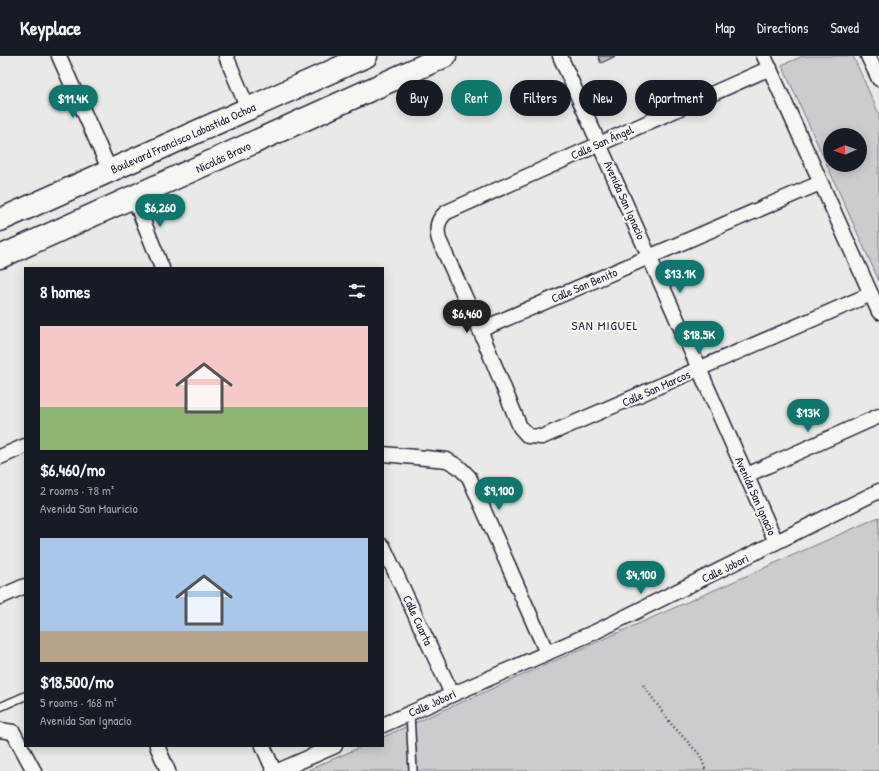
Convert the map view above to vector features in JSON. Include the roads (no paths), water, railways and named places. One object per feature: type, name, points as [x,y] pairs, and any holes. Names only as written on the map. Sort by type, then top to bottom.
[{"type":"main road","name":"Boulevard Francisco Labastida Ochoa","points":[[0,220],[366,56]]},
{"type":"main road","name":"Nicolás Bravo","points":[[0,257],[134,198],[445,56]]},
{"type":"main road","points":[[232,153],[248,109]]},
{"type":"street","points":[[59,56],[110,171]]},
{"type":"street","points":[[226,56],[248,109]]},
{"type":"street","name":"Avenida San Ignacio","points":[[560,56],[776,542]]},
{"type":"street","points":[[868,56],[879,79]]},
{"type":"street","points":[[767,62],[879,312]]},
{"type":"street","name":"Calle San Ángel","points":[[480,330],[439,240],[438,222],[447,212],[599,144],[767,62]]},
{"type":"street","name":"Calle San Benito","points":[[480,330],[820,183]]},
{"type":"street","points":[[134,198],[162,267]]},
{"type":"street","name":"Calle San Marcos","points":[[480,330],[520,427],[528,436],[542,437],[871,294]]},
{"type":"street","points":[[747,475],[879,416]]},
{"type":"street","points":[[0,457],[24,446]]},
{"type":"street","points":[[384,454],[448,460],[459,467],[469,477],[548,653]]},
{"type":"street","name":"Calle Jobori","points":[[384,725],[597,631],[879,491]]},
{"type":"street","name":"Calle Cuarta","points":[[384,548],[452,694]]},
{"type":"street","points":[[0,597],[24,586]]},
{"type":"street","points":[[0,730],[12,732],[34,771]]},
{"type":"street","points":[[157,747],[168,771]]},
{"type":"street","points":[[263,747],[274,771]]},
{"type":"street","points":[[278,771],[333,747]]},
{"type":"lane","points":[[0,707],[24,696]]},
{"type":"lane","points":[[410,712],[411,771]]},
{"type":"district","name":"SAN MIGUEL","points":[[605,325]]}]
